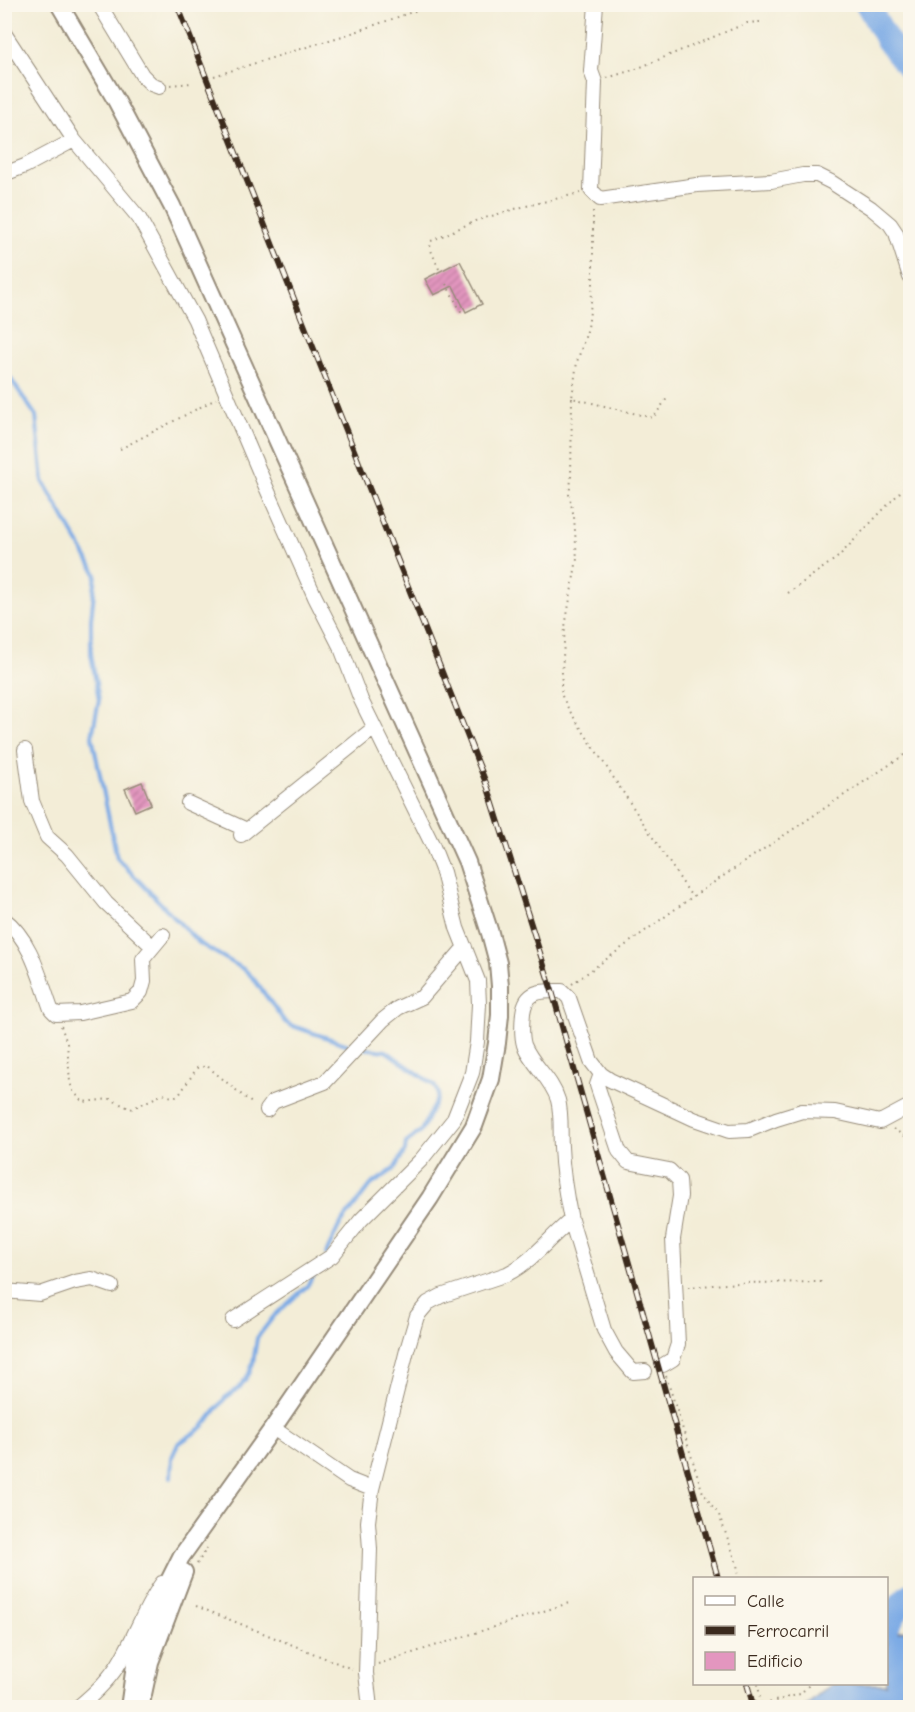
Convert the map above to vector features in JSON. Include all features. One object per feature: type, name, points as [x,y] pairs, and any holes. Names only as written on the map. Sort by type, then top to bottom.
[{"type":"main road","points":[[59,4],[117,102],[172,206],[467,862],[498,963],[500,986],[500,1015],[491,1079],[474,1126],[430,1198],[273,1428],[186,1566],[158,1603],[136,1658],[129,1707]]},
{"type":"main road","points":[[140,1707],[150,1662],[186,1566]]},
{"type":"street","points":[[99,4],[142,75],[151,84],[159,87]]},
{"type":"street","points":[[596,4],[591,71],[595,82],[596,195],[697,185],[771,181],[803,175],[817,175],[871,208],[890,224],[896,233],[910,277]]},
{"type":"street","points":[[4,33],[74,140],[139,218],[195,320],[266,487],[315,597],[341,648],[374,729],[432,844],[477,981],[480,1004],[472,1074],[454,1119],[421,1160],[361,1220],[332,1256],[233,1320]]},
{"type":"street","points":[[4,174],[74,140]]},
{"type":"street","points":[[188,803],[244,832],[374,729]]},
{"type":"street","points":[[25,750],[32,801],[46,837],[67,855],[106,903],[153,947]]},
{"type":"street","points":[[4,919],[9,922],[24,942],[34,960],[51,1009],[56,1014],[80,1013],[132,1001],[141,992],[144,981],[144,959],[163,935]]},
{"type":"street","points":[[267,1110],[273,1102],[325,1082],[383,1020],[398,1008],[422,997],[465,947]]},
{"type":"street","points":[[645,1371],[633,1372],[616,1352],[604,1329],[571,1220],[562,1173],[558,1101],[546,1076],[524,1044],[522,1032],[524,1006],[531,995],[539,992],[562,991],[569,998],[591,1061],[610,1080],[694,1119],[729,1131],[749,1130],[802,1111],[835,1112],[880,1122],[910,1106]]},
{"type":"street","points":[[602,1074],[597,1085],[620,1151],[628,1162],[669,1170],[679,1180],[680,1196],[673,1239],[678,1344],[673,1359],[663,1365]]},
{"type":"street","points":[[370,1707],[366,1670],[370,1549],[368,1522],[372,1488],[406,1350],[417,1316],[428,1303],[441,1296],[517,1269],[530,1260],[571,1220]]},
{"type":"street","points":[[4,1291],[40,1294],[75,1282],[92,1279],[112,1286]]},
{"type":"street","points":[[273,1428],[349,1480],[372,1488]]},
{"type":"street","points":[[77,1707],[113,1672],[121,1661],[151,1598],[186,1566]]},
{"type":"street","points":[[113,1672],[135,1667]]},
{"type":"path","points":[[214,76],[355,32],[435,4]]},
{"type":"path","points":[[595,82],[636,69],[747,23],[760,22]]},
{"type":"path","points":[[159,87],[192,83]]},
{"type":"path","points":[[439,269],[430,248],[431,241],[475,221],[518,208],[596,195],[593,206],[593,285],[588,328],[577,362],[572,398],[569,495],[574,517],[577,559],[565,627],[562,696],[575,720],[692,897]]},
{"type":"path","points":[[446,284],[463,315]]},
{"type":"path","points":[[120,449],[226,394]]},
{"type":"path","points":[[572,398],[653,418],[668,396]]},
{"type":"path","points":[[788,593],[838,557],[910,483]]},
{"type":"path","points":[[562,991],[692,897],[910,751]]},
{"type":"path","points":[[56,1014],[67,1043],[70,1082],[73,1091],[83,1102],[110,1099],[131,1109],[163,1094],[172,1097],[179,1095],[197,1068],[207,1066],[257,1108],[267,1110]]},
{"type":"path","points":[[676,1286],[823,1282]]},
{"type":"path","points":[[663,1365],[703,1493],[719,1515],[737,1564],[739,1577]]},
{"type":"path","points":[[186,1566],[207,1548]]},
{"type":"path","points":[[196,1606],[266,1635],[366,1670],[572,1602]]},
{"type":"path","points":[[759,1685],[762,1705],[800,1694],[808,1685]]},
{"type":"water","points":[[910,1630],[910,1707],[805,1707],[831,1685],[888,1685],[888,1634]]},
{"type":"building","points":[[460,261],[482,304],[466,312],[453,286],[434,295],[425,279]]},
{"type":"building","points":[[142,782],[151,804],[135,811],[125,789]]},
{"type":"waterway","points":[[867,4],[887,40],[910,69]]},
{"type":"waterway","points":[[4,369],[36,416],[43,481],[96,574],[91,619],[91,654],[99,700],[92,736],[117,858],[199,943],[245,970],[285,1022],[354,1047]]},
{"type":"waterway","points":[[326,1254],[339,1226],[371,1185],[394,1169],[405,1151],[406,1143],[421,1131],[437,1099],[438,1093],[434,1085],[386,1051],[361,1048]]},
{"type":"waterway","points":[[171,1477],[172,1457],[178,1444],[203,1427],[225,1398],[239,1388],[249,1374],[253,1363],[257,1338],[274,1316],[307,1286],[315,1273]]},
{"type":"waterway","points":[[888,1626],[902,1602],[910,1595]]},
{"type":"railway","points":[[177,4],[488,788],[552,991],[718,1577]]},
{"type":"railway","points":[[747,1685],[754,1708]]}]
